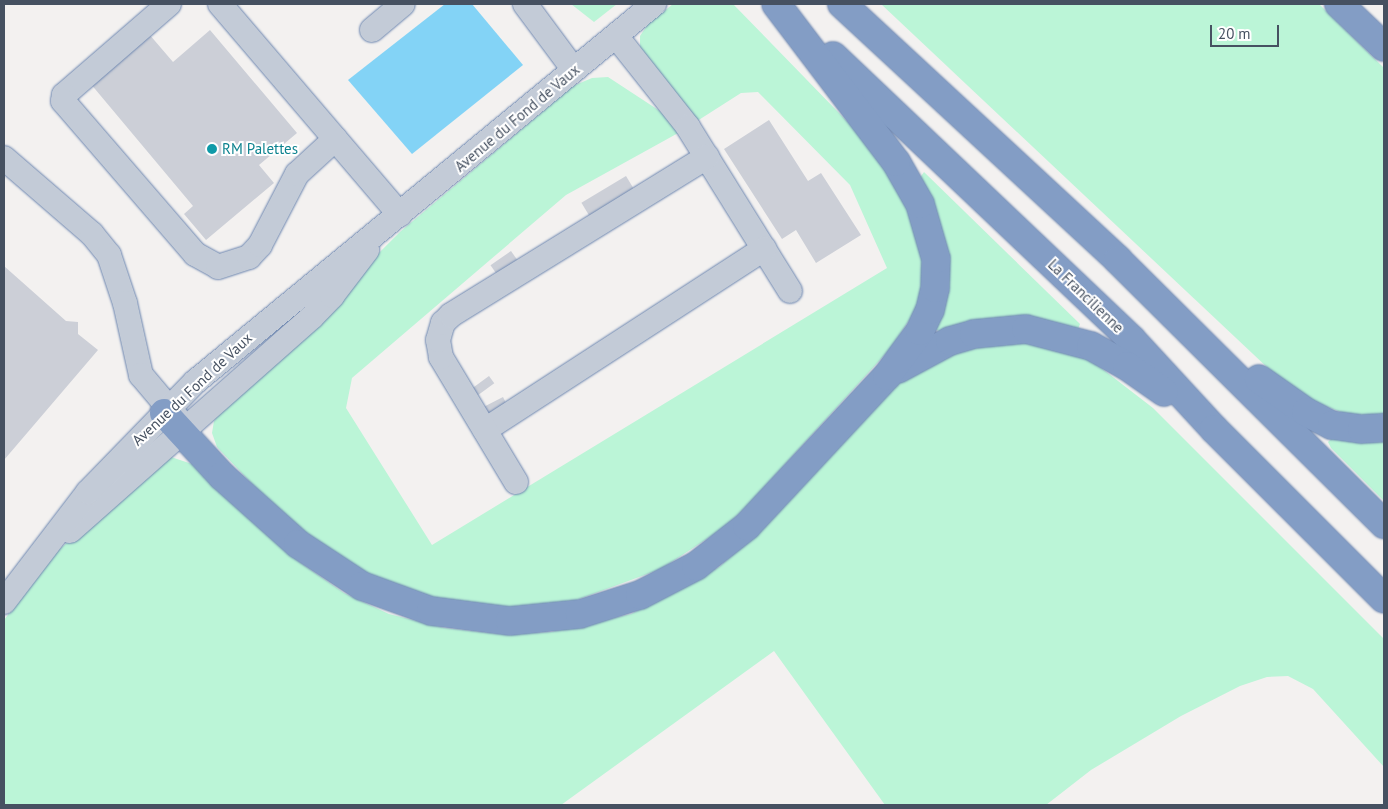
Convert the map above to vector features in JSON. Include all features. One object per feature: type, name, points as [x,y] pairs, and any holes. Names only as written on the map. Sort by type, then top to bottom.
[{"type":"highway","points":[[174,420],[265,517],[330,568],[362,586],[431,611],[502,620],[542,620],[580,614],[640,595],[696,566],[724,546],[747,526],[887,376],[908,350],[930,310],[936,259],[931,232],[920,204],[896,162],[776,4]]},
{"type":"highway","name":"La Francilienne","points":[[776,4],[1132,340],[1214,429],[1384,599]]},
{"type":"highway","points":[[842,4],[1118,260],[1384,524]]},
{"type":"highway","points":[[1339,4],[1384,47]]},
{"type":"highway","points":[[1118,260],[1274,391],[1306,412],[1332,425],[1362,429],[1384,428]]},
{"type":"highway","points":[[887,376],[923,353],[974,334],[1026,329],[1048,332],[1091,346],[1127,366],[1214,429]]},
{"type":"street","points":[[169,4],[64,95],[63,101],[195,254],[218,266],[249,257],[260,245],[297,174],[335,139]]},
{"type":"street","points":[[220,4],[400,215]]},
{"type":"street","points":[[372,30],[404,4]]},
{"type":"street","points":[[525,4],[574,70]]},
{"type":"street","name":"Avenue du Fond de Vaux","points":[[4,602],[29,570],[174,420],[312,317],[338,289],[379,232],[654,4]]},
{"type":"street","points":[[616,36],[688,127],[790,291]]},
{"type":"street","points":[[516,482],[441,357],[438,340],[443,323],[451,315],[706,157]]},
{"type":"street","points":[[4,158],[92,234],[105,250],[123,295],[141,375],[174,420]]},
{"type":"street","points":[[485,430],[764,249]]},
{"type":"green space","points":[[571,4],[617,4],[594,22]]},
{"type":"green space","points":[[673,4],[733,4],[875,150],[906,195],[923,262],[923,289],[918,307],[890,349],[748,505],[725,527],[661,569],[571,602],[504,608],[417,595],[379,582],[308,537],[279,512],[217,447],[212,433],[214,421],[222,409],[401,231],[573,86],[592,78],[608,77],[666,115],[680,132],[566,195],[352,378],[346,408],[432,545],[887,268],[850,185],[758,92],[741,93],[694,123],[640,56],[640,36],[648,24]]},
{"type":"green space","points":[[881,4],[1319,4],[1384,68],[1384,416],[1346,414],[1312,401],[1270,370]]},
{"type":"green space","points":[[924,172],[1080,324],[1078,329],[940,332],[934,328],[919,179]]},
{"type":"green space","points":[[1024,341],[1058,345],[1096,364],[1153,408],[1384,639],[1384,767],[1313,689],[1288,676],[1267,677],[1240,686],[1181,716],[1091,770],[1046,805],[885,805],[774,651],[561,805],[4,805],[4,620],[53,555],[100,513],[171,457],[195,465],[298,561],[344,593],[389,614],[445,628],[500,634],[551,632],[631,614],[719,567],[771,520],[900,378],[967,348]]},
{"type":"green space","points":[[1332,438],[1384,441],[1384,501],[1331,448],[1328,442]]},
{"type":"water","points":[[445,4],[472,4],[523,65],[412,154],[348,80]]},
{"type":"building","name":"RM Palettes","points":[[210,30],[297,133],[259,165],[274,183],[206,240],[184,214],[193,206],[90,83],[149,34],[173,62]]},
{"type":"building","points":[[769,120],[808,181],[821,173],[861,235],[816,263],[796,230],[782,239],[724,149]]},
{"type":"building","points":[[626,176],[635,191],[590,217],[581,203]]},
{"type":"building","points":[[511,251],[518,261],[497,275],[491,265]]},
{"type":"building","points":[[4,266],[66,321],[78,322],[78,334],[98,350],[4,460]]},
{"type":"building","points":[[489,376],[494,383],[476,396],[471,389]]},
{"type":"building","points":[[503,397],[507,405],[487,415],[483,407]]},
{"type":"place","name":"RM Palettes","points":[[212,149]]}]
